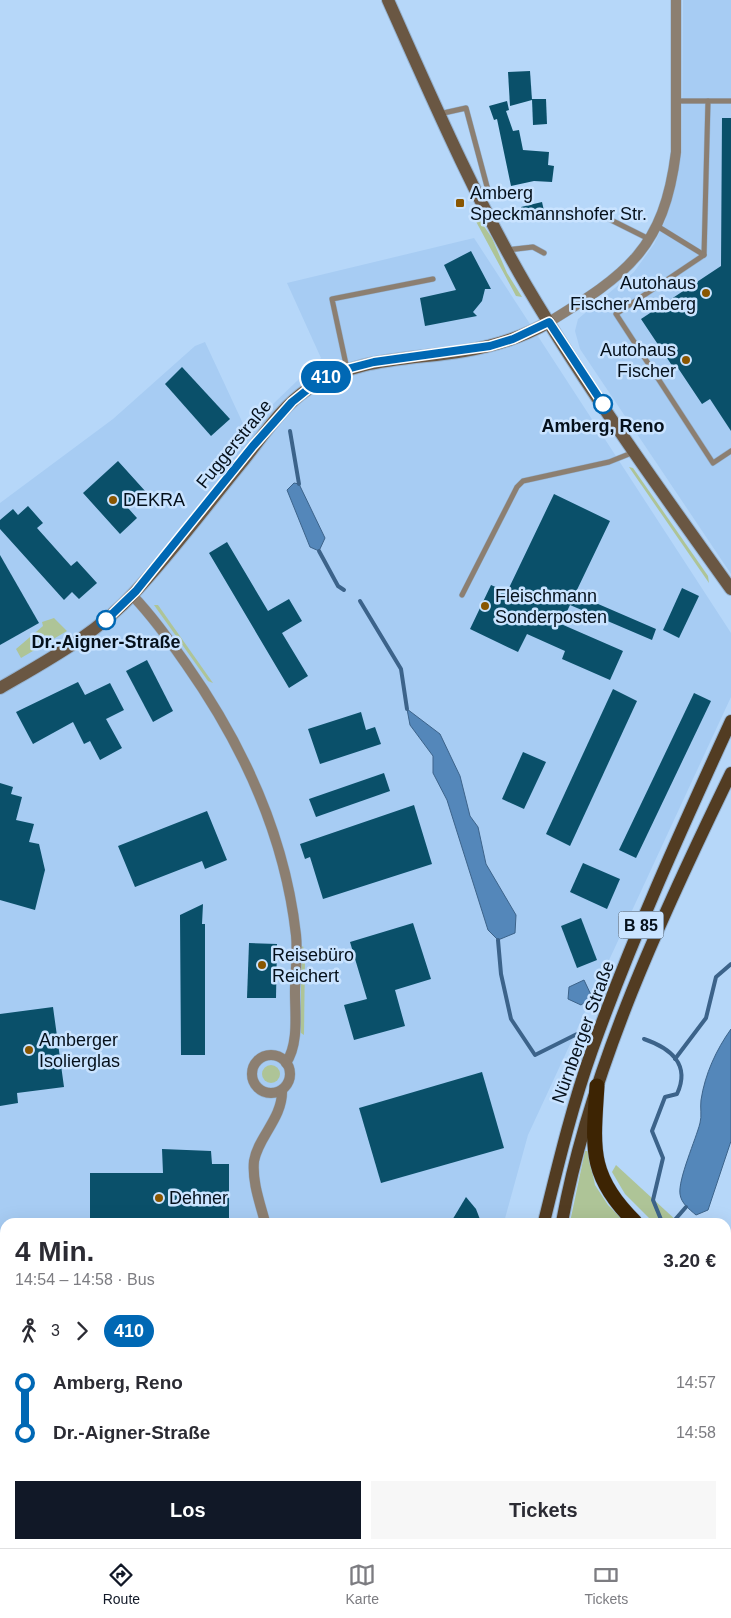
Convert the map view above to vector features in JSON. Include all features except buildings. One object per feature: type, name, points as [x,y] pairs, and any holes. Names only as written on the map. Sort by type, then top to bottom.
[{"type":"highway","points":[[598,1086],[594,1148],[597,1164],[610,1195],[631,1218]]},
{"type":"main road","name":"Nürnberger Straße","points":[[545,1218],[566,1134],[592,1051],[659,878],[731,721]]},
{"type":"main road","name":"Nürnberger Straße","points":[[563,1218],[578,1154],[598,1086],[649,956],[703,830],[731,773]]},
{"type":"street","points":[[388,0],[439,114],[507,250],[549,322],[635,452],[731,589]]},
{"type":"street","points":[[549,322],[618,277],[640,254],[657,226],[673,173],[677,102],[676,0]]},
{"type":"street","name":"Fuggerstraße","points":[[0,688],[38,668],[91,633],[132,596],[292,402],[326,377],[374,362],[490,346],[513,339],[549,322]]},
{"type":"street","points":[[132,596],[154,618],[213,703],[239,748],[264,804],[274,835],[292,907],[296,938],[295,1026],[292,1054],[286,1062]]},
{"type":"street","points":[[264,1218],[254,1181],[254,1159],[282,1102],[282,1090],[290,1078],[286,1062],[279,1056],[268,1055],[257,1060],[251,1072],[254,1083],[260,1090],[271,1093],[282,1090]]},
{"type":"lane","points":[[704,254],[708,101]]},
{"type":"lane","points":[[677,102],[731,101]]},
{"type":"lane","points":[[439,114],[465,106],[489,194],[480,197]]},
{"type":"lane","points":[[609,219],[650,239]]},
{"type":"lane","points":[[657,226],[704,254]]},
{"type":"lane","points":[[507,250],[533,247],[544,254]]},
{"type":"lane","points":[[704,254],[616,314],[713,463],[731,451]]},
{"type":"lane","points":[[347,369],[332,299],[434,279]]},
{"type":"lane","points":[[462,594],[516,487],[523,481],[609,462],[635,452]]},
{"type":"shaded area","name":"Autohaus Fischer","points":[[683,0],[731,0],[731,574],[580,349],[575,331],[578,319],[634,272],[654,244],[665,221],[682,152]]},
{"type":"shaded area","points":[[474,238],[731,633],[731,697],[528,1135],[505,1218],[0,1218],[0,503],[113,419],[195,346],[205,342],[246,430],[321,358],[287,283]]},
{"type":"shaded area","points":[[294,483],[299,484],[325,538],[319,551],[310,547],[287,490]]},
{"type":"shaded area","points":[[407,709],[440,734],[460,776],[470,816],[478,827],[486,864],[516,915],[515,933],[498,940],[488,930],[447,800],[433,773],[433,756],[410,725]]},
{"type":"shaded area","points":[[584,980],[592,997],[581,1005],[568,999],[569,987]]},
{"type":"shaded area","points":[[731,1029],[731,1141],[708,1210],[696,1215],[682,1200],[680,1187],[684,1169],[700,1123],[701,1100],[705,1081],[716,1054]]},
{"type":"green space","points":[[475,213],[492,238],[507,273],[522,297],[516,296],[472,214]]},
{"type":"green space","points":[[629,467],[633,468],[708,576],[709,583]]},
{"type":"green space","points":[[154,605],[158,605],[213,683],[208,681]]},
{"type":"green space","points":[[54,618],[67,631],[21,658],[16,649],[43,626],[42,622]]},
{"type":"green space","points":[[303,946],[305,955],[304,1035],[301,1033],[301,948]]},
{"type":"green space","points":[[271,1065],[277,1068],[280,1074],[277,1080],[271,1083],[265,1080],[262,1074],[265,1068]]},
{"type":"green space","points":[[585,1151],[588,1151],[595,1185],[608,1205],[621,1218],[571,1218]]},
{"type":"green space","points":[[616,1165],[674,1218],[649,1218],[625,1194],[612,1172]]},
{"type":"waterway","points":[[290,431],[299,484]]},
{"type":"waterway","points":[[319,551],[338,586],[344,590]]},
{"type":"waterway","points":[[360,601],[401,669],[407,709]]},
{"type":"waterway","points":[[498,940],[501,974],[511,1019],[535,1055],[581,1032]]},
{"type":"waterway","points":[[675,1059],[706,1018],[716,977],[731,964]]},
{"type":"waterway","points":[[644,1039],[670,1052],[680,1066],[681,1074],[681,1083],[677,1094],[665,1097],[652,1131],[663,1158],[653,1200],[660,1218]]},
{"type":"waterway","points":[[676,1218],[686,1207]]},
{"type":"bus line","name":"410","points":[[106,620],[136,591],[253,446],[292,402],[326,377],[374,362],[490,346],[536,330],[549,322],[603,404]]},
{"type":"place","name":"Amberg Speckmannshofer Str.","points":[[460,203]]},
{"type":"place","name":"Autohaus Fischer Amberg","points":[[706,293]]},
{"type":"place","name":"Autohaus Fischer","points":[[686,360]]},
{"type":"place","name":"Amberg, Reno","points":[[603,404]]},
{"type":"place","name":"DEKRA","points":[[113,500]]},
{"type":"place","name":"Fleischmann Sonderposten","points":[[485,606]]},
{"type":"place","name":"Dr.-Aigner-Straße","points":[[106,620]]},
{"type":"place","name":"Reisebüro Reichert","points":[[262,965]]},
{"type":"place","name":"Amberger Isolierglas","points":[[29,1050]]},
{"type":"place","name":"Dehner","points":[[159,1198]]}]
